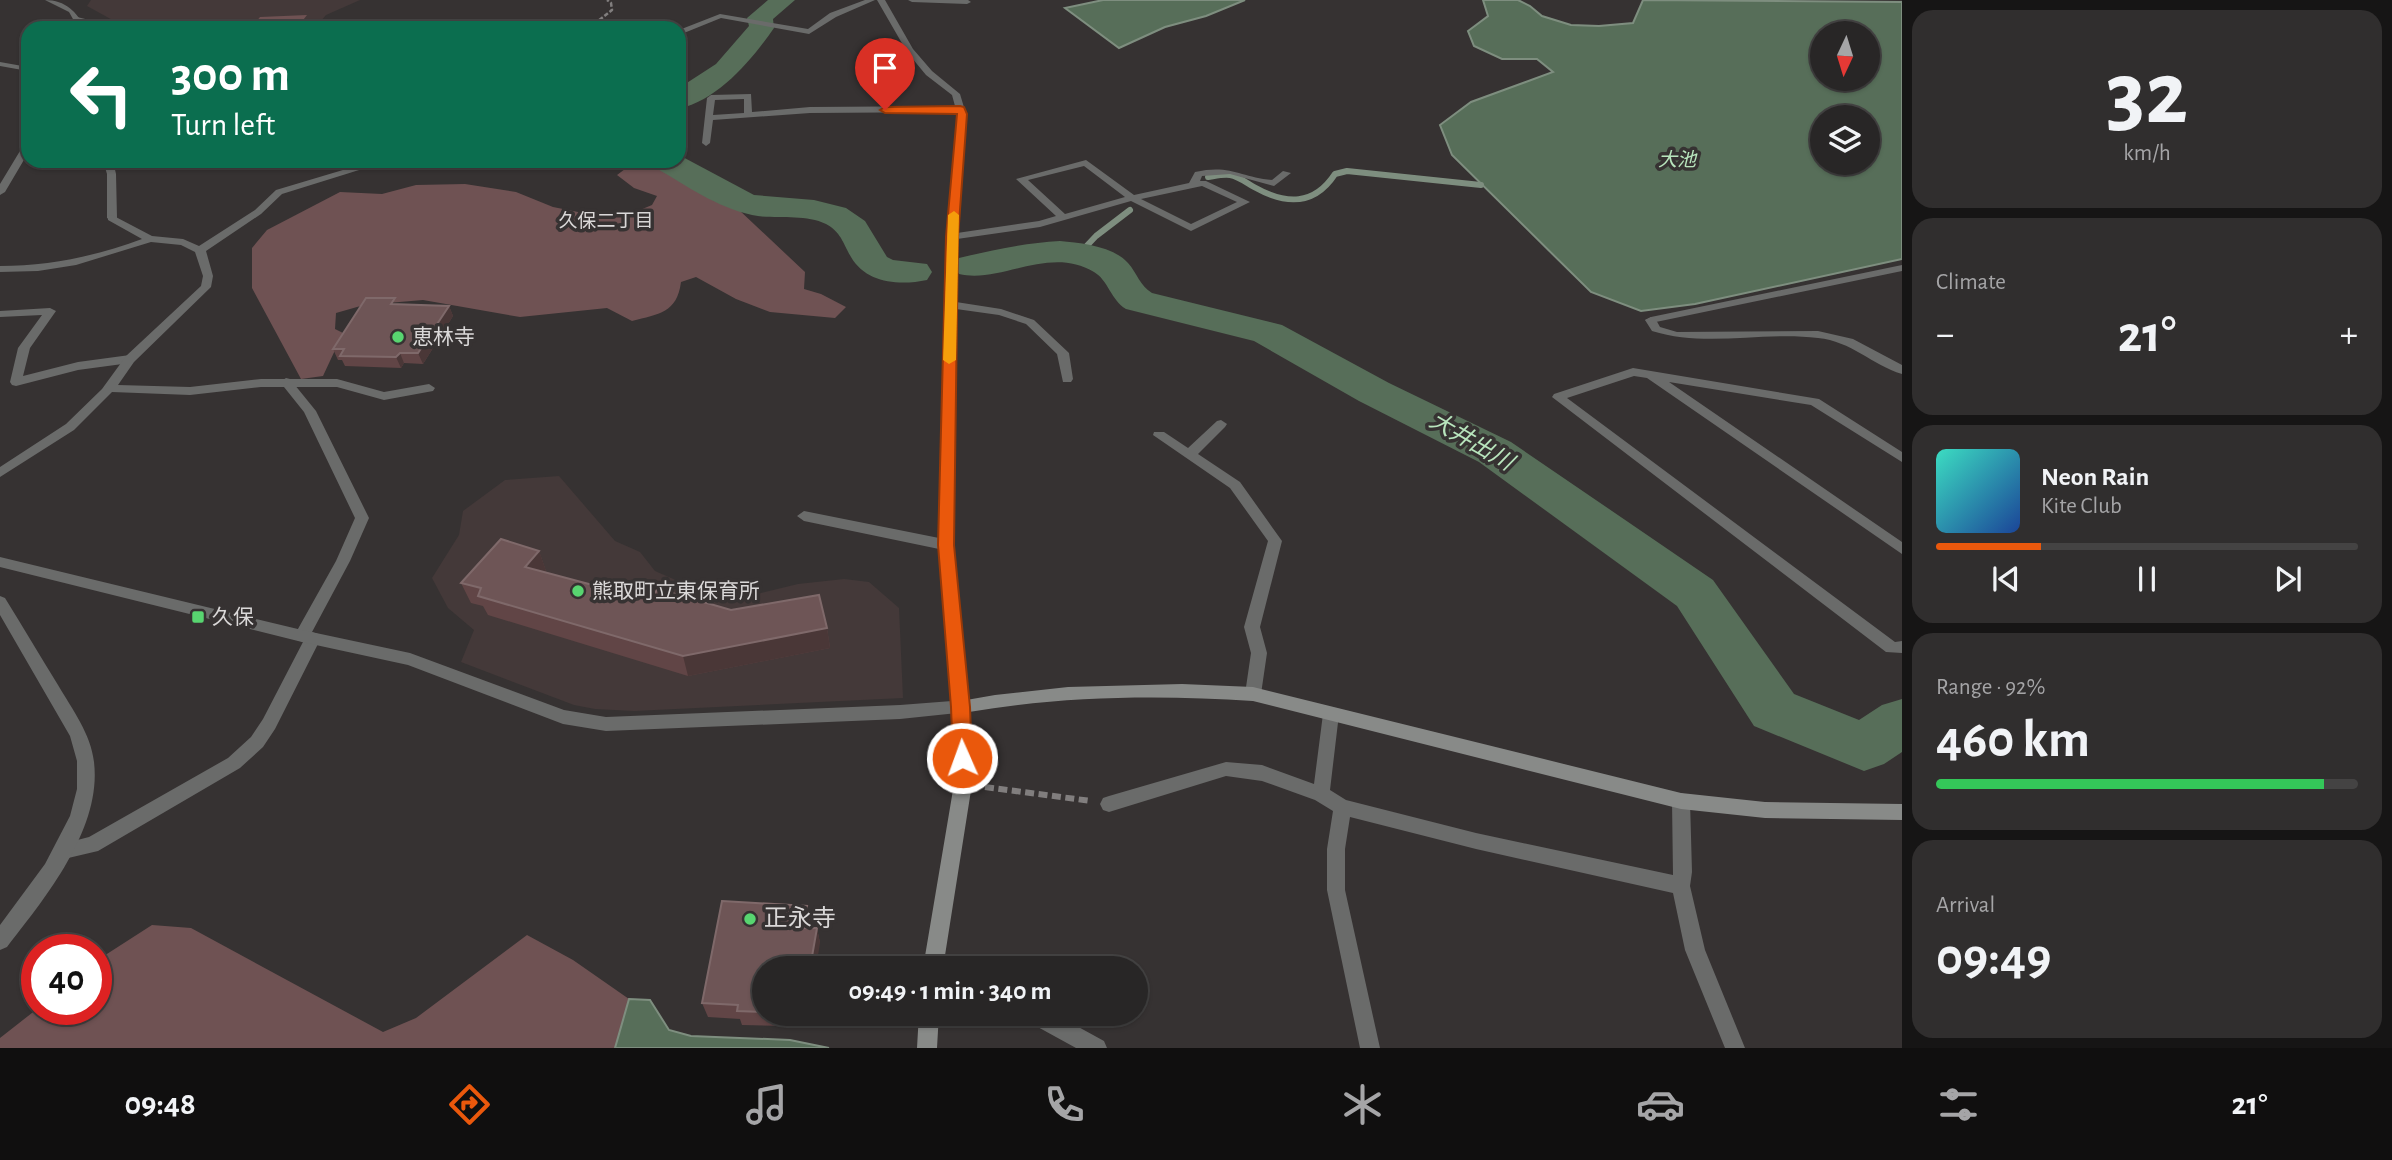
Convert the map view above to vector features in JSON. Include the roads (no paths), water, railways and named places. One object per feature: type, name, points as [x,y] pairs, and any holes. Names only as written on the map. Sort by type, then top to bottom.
[{"type":"street","points":[[50,0],[76,8],[77,19],[85,21]]},
{"type":"street","points":[[686,30],[720,16],[809,32],[849,7],[871,0]]},
{"type":"street","points":[[881,0],[910,50],[929,73],[956,94],[960,109],[952,237],[946,545],[961,707],[963,784],[935,956]]},
{"type":"street","points":[[912,0],[967,2]]},
{"type":"street","points":[[0,64],[21,68]]},
{"type":"street","points":[[706,143],[711,98],[748,96],[748,115]]},
{"type":"street","points":[[710,118],[810,110],[960,109]]},
{"type":"street","points":[[0,192],[21,158]]},
{"type":"street","points":[[952,237],[1040,224],[1132,198],[1203,183],[1245,202],[1191,228],[1132,198],[1086,163],[1021,179],[1063,217]]},
{"type":"street","points":[[0,473],[70,427],[109,388],[130,359],[205,287],[208,276],[200,250],[183,242],[149,239],[112,218],[109,202],[111,168]]},
{"type":"street","points":[[200,250],[258,212],[279,192],[360,168]]},
{"type":"street","points":[[1194,185],[1198,174],[1207,171],[1238,172],[1262,183],[1275,183],[1286,173]]},
{"type":"street","points":[[0,269],[69,263],[125,249],[149,239]]},
{"type":"street","points":[[1902,268],[1651,320],[1656,329],[1676,335],[1818,334],[1849,341],[1902,370]]},
{"type":"street","points":[[951,305],[1001,312],[1030,322],[1063,353],[1068,379]]},
{"type":"street","points":[[0,314],[50,311],[24,348],[16,382],[78,366],[130,359]]},
{"type":"street","points":[[1902,458],[1815,402],[1633,372],[1558,397],[1892,648],[1902,647]]},
{"type":"street","points":[[1651,375],[1902,549]]},
{"type":"street","points":[[109,388],[190,391],[286,382],[337,383],[384,396],[429,388]]},
{"type":"street","points":[[64,851],[92,845],[234,763],[257,742],[269,724],[362,518],[310,411],[286,382]]},
{"type":"street","points":[[1189,455],[1221,424]]},
{"type":"street","points":[[1159,435],[1235,485],[1275,541],[1252,627],[1259,653],[1253,694]]},
{"type":"street","points":[[804,516],[946,545]]},
{"type":"street","points":[[0,562],[410,659],[563,717],[606,724],[900,712],[961,707],[1005,698],[1215,691],[1253,694],[1681,801],[1765,810],[1902,812]]},
{"type":"street","points":[[0,602],[86,751],[88,769],[75,829],[64,851],[0,940]]},
{"type":"street","points":[[1321,794],[1331,714]]},
{"type":"street","points":[[1109,804],[1226,769],[1262,773],[1321,794],[1342,807],[1476,841],[1681,886]]},
{"type":"street","points":[[1681,801],[1681,886],[1695,950],[1735,1048]]},
{"type":"street","points":[[1342,807],[1336,849],[1336,890],[1370,1048]]},
{"type":"street","points":[[927,1048],[928,1026]]},
{"type":"street","points":[[1056,1026],[1097,1048]]},
{"type":"water","points":[[1103,0],[1245,0],[1206,16],[1165,27],[1119,48],[1065,8]]},
{"type":"water","name":"大池","points":[[1483,0],[1518,0],[1542,16],[1571,25],[1599,26],[1633,23],[1643,0],[1902,2],[1902,259],[1695,304],[1641,311],[1591,292],[1452,155],[1440,125],[1471,102],[1553,72],[1537,59],[1502,59],[1474,46],[1468,31],[1488,16]]},
{"type":"water","points":[[629,999],[650,1000],[669,1030],[691,1036],[790,1040],[829,1048],[615,1048]]},
{"type":"waterway","name":"大井出川","points":[[686,96],[726,70],[761,28],[763,22],[759,18],[783,0]]},
{"type":"waterway","name":"大井出川","points":[[679,168],[721,193],[743,202],[814,210],[834,215],[852,228],[874,264],[886,270],[914,272]]},
{"type":"waterway","points":[[1208,177],[1233,176],[1266,193],[1288,199],[1309,197],[1318,192],[1335,174],[1347,171],[1481,185]]},
{"type":"waterway","points":[[1078,255],[1096,236],[1130,210]]},
{"type":"waterway","name":"大井出川","points":[[972,266],[1023,255],[1077,253],[1094,257],[1109,265],[1117,273],[1128,293],[1139,301],[1268,333],[1374,392],[1495,452],[1695,593],[1774,710],[1864,747],[1902,722]]},
{"type":"place","name":"恵林寺","points":[[398,337]]},
{"type":"place","name":"熊取町立東保育所","points":[[578,591]]},
{"type":"place","name":"久保","points":[[198,617]]},
{"type":"place","name":"正永寺","points":[[750,919]]},
{"type":"district","name":"久保二丁目","points":[[606,221]]}]
